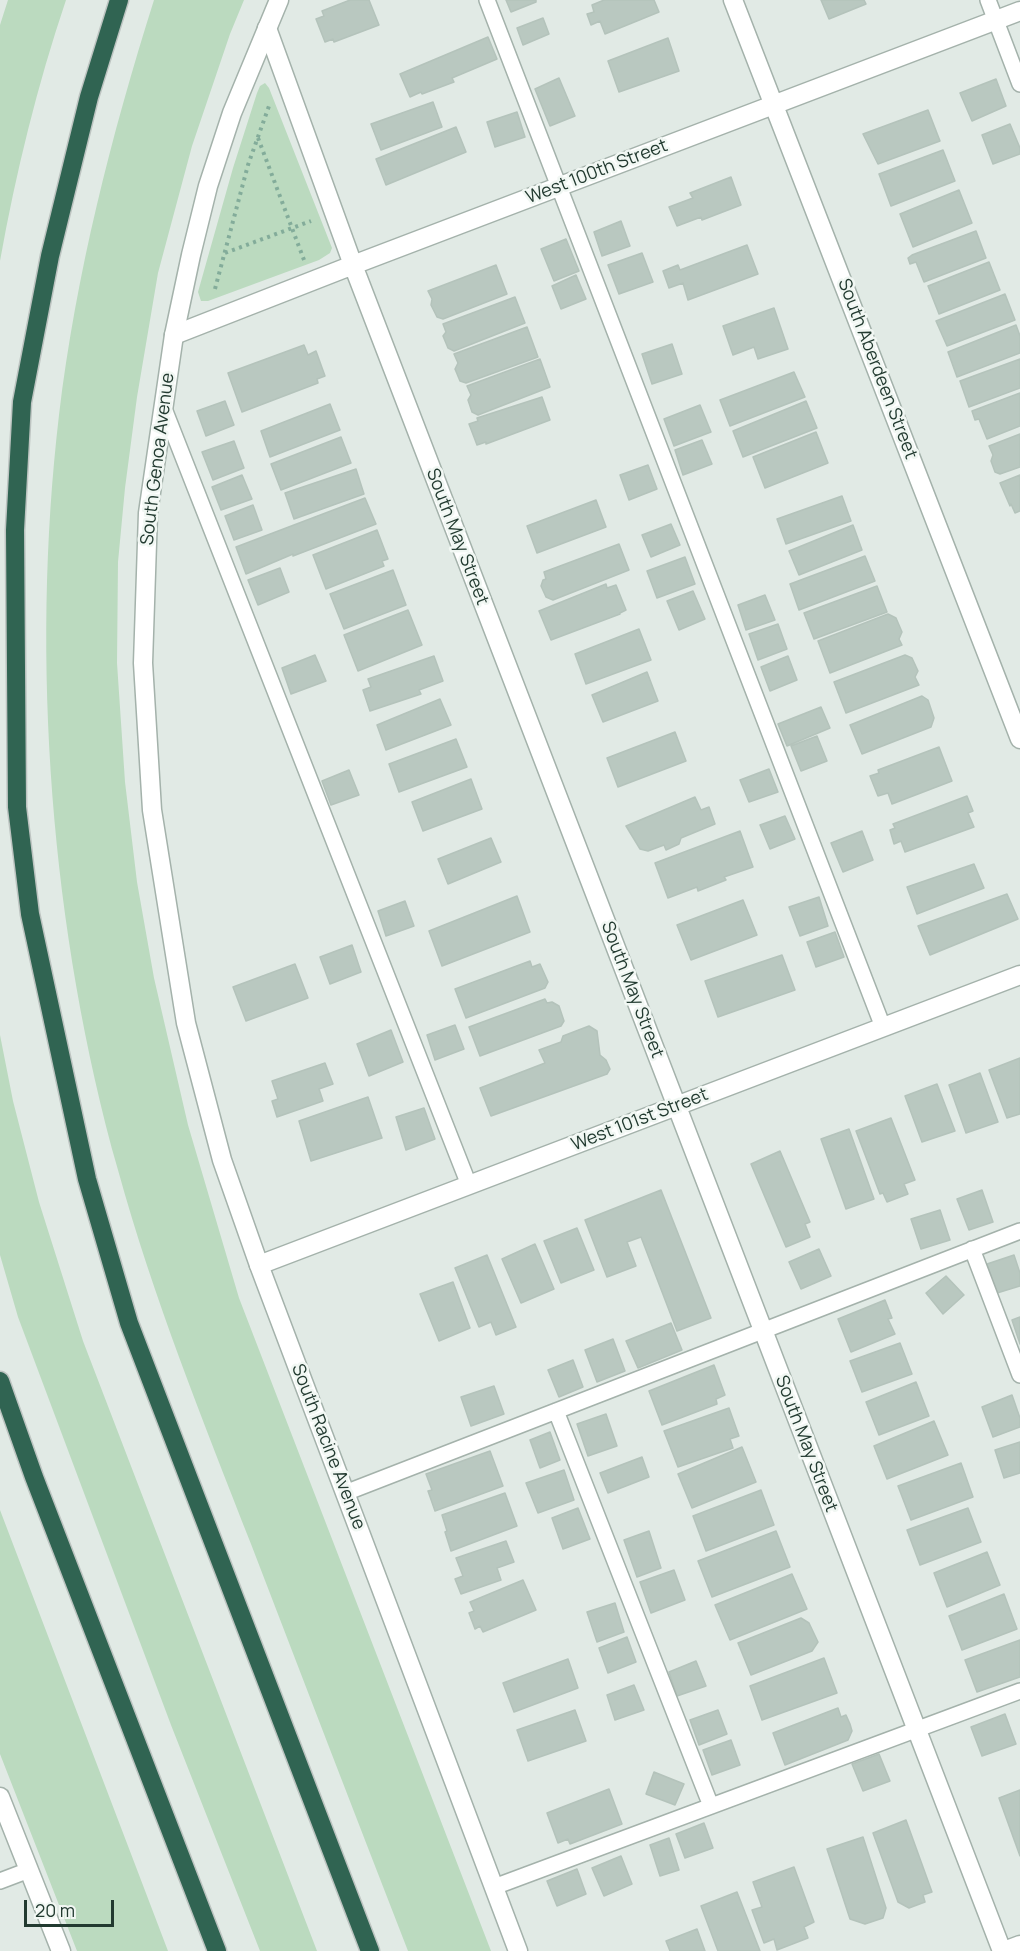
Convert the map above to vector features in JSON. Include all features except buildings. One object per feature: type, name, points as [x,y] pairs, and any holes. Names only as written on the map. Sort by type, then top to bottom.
[{"type":"highway","points":[[119,0],[89,97],[50,256],[22,402],[15,530],[17,807],[30,914],[87,1179],[129,1323],[370,1951]]},
{"type":"highway","points":[[0,1381],[34,1477],[217,1951]]},
{"type":"street","name":"South Genoa Avenue","points":[[171,933],[152,810],[143,663],[148,513],[174,335],[208,186],[232,113],[279,0]]},
{"type":"street","name":"South Aberdeen Street","points":[[733,0],[1020,739]]},
{"type":"street","name":"West 100th Street","points":[[174,335],[1020,11]]},
{"type":"street","name":"South May Street","points":[[267,27],[353,265],[1003,1951]]},
{"type":"street","name":"South Racine Avenue","points":[[171,933],[186,1023],[222,1160],[259,1265],[518,1951]]},
{"type":"street","name":"West 101st Street","points":[[259,1265],[1020,975]]},
{"type":"street","points":[[0,1797],[61,1951]]},
{"type":"street","points":[[1003,1951],[1020,1945]]},
{"type":"lane","points":[[487,0],[883,1028]]},
{"type":"lane","points":[[988,0],[1020,84]]},
{"type":"lane","points":[[163,404],[469,1185]]},
{"type":"lane","points":[[345,1492],[1020,1231]]},
{"type":"lane","points":[[972,1249],[1020,1375]]},
{"type":"lane","points":[[556,1411],[711,1806]]},
{"type":"lane","points":[[494,1887],[1020,1691]]},
{"type":"lane","points":[[0,1881],[29,1870]]},
{"type":"path","points":[[215,289],[248,165],[270,102]]},
{"type":"path","points":[[257,137],[304,261]]},
{"type":"path","points":[[225,253],[321,218]]},
{"type":"green space","points":[[8,0],[66,0],[28,129],[0,261],[0,25]]},
{"type":"green space","points":[[154,0],[244,0],[192,146],[158,273],[137,397],[125,488],[118,562],[117,663],[125,782],[137,882],[154,978],[188,1125],[239,1298],[491,1951],[408,1951],[163,1312],[118,1170],[95,1079],[76,986],[62,891],[52,796],[47,699],[50,508],[66,362],[85,258],[123,102]]},
{"type":"green space","points":[[265,83],[269,88],[332,248],[330,253],[319,260],[208,301],[201,301],[198,292],[233,168],[257,93],[260,86]]},
{"type":"green space","points":[[0,1035],[13,1101],[39,1202],[83,1341],[317,1951],[260,1951],[171,1725],[18,1317],[0,1255]]},
{"type":"green space","points":[[0,1510],[168,1951],[77,1951],[0,1754]]}]
